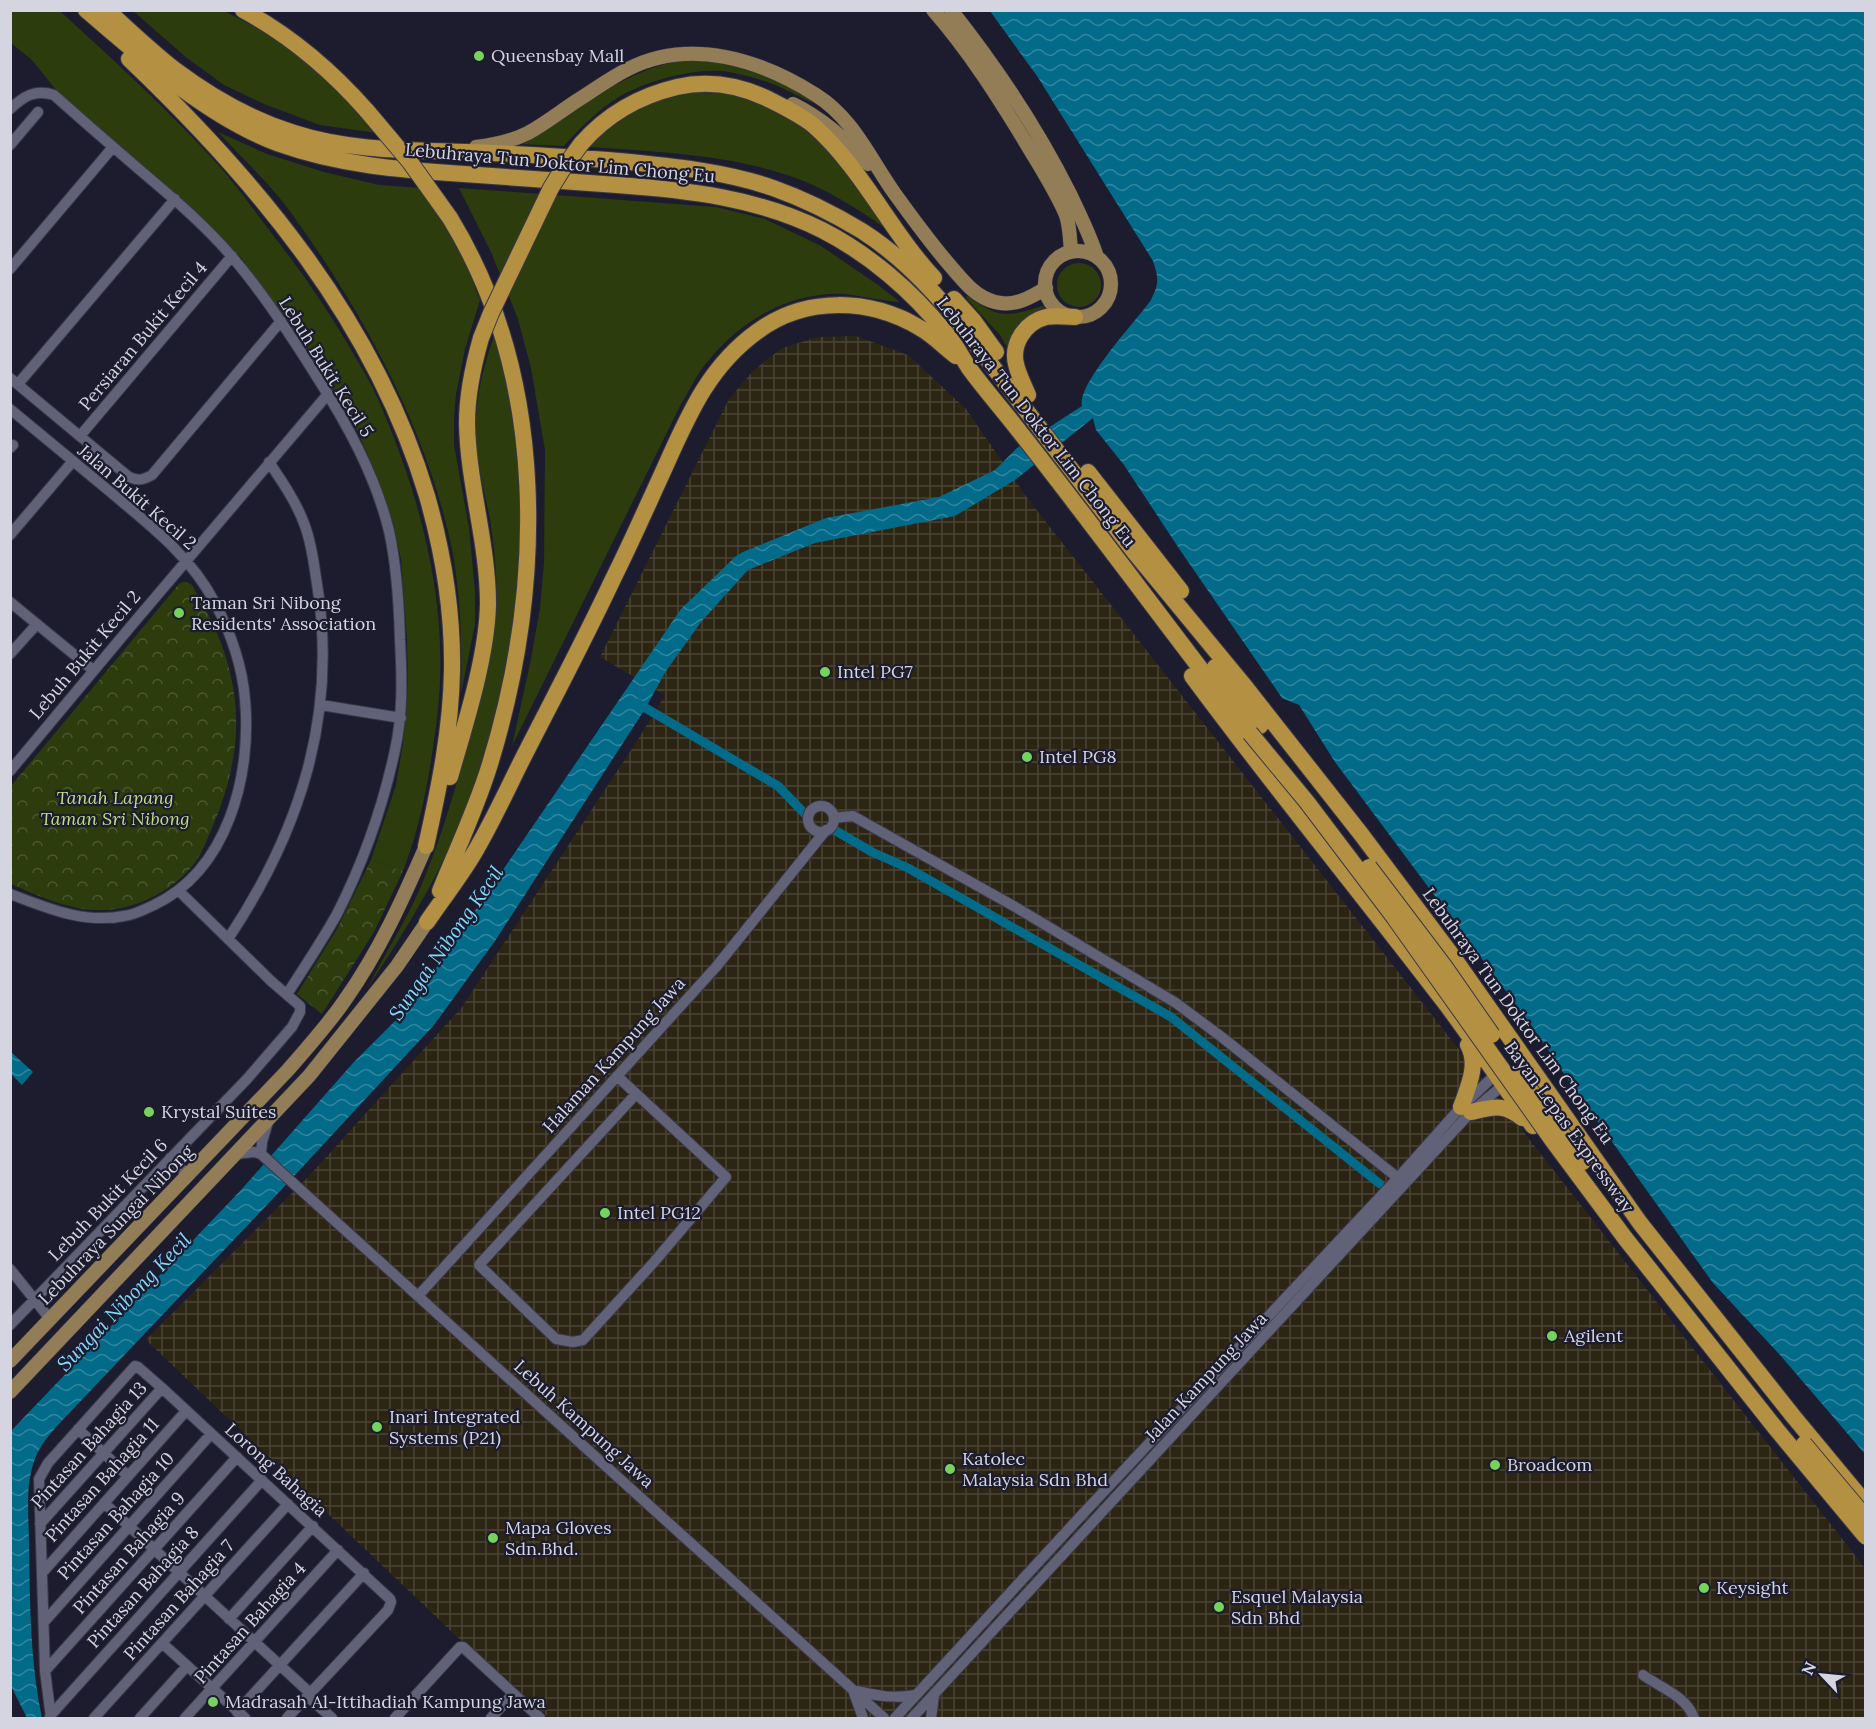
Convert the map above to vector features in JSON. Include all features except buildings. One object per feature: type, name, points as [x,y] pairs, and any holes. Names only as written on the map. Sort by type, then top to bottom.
[{"type":"highway","points":[[77,10],[191,120],[265,204],[341,307],[363,345],[398,417],[422,479],[433,516],[446,583],[452,643],[450,704],[444,757],[426,846]]},
{"type":"highway","name":"Lebuhraya Tun Doktor Lim Chong Eu","points":[[86,10],[148,62],[201,101],[250,131],[310,153],[353,163],[406,170],[633,186],[699,193],[756,204],[783,213],[824,231],[850,246],[886,273],[943,329],[968,366],[1057,479],[1149,603],[1255,729]]},
{"type":"highway","name":"Lebuhraya Tun Doktor Lim Chong Eu","points":[[107,10],[174,69],[222,100],[273,126],[295,134],[339,144],[378,148],[592,159],[661,165],[715,173],[773,188],[823,209],[863,231],[905,264],[930,288],[1038,417],[1074,463],[1255,729]]},
{"type":"highway","points":[[243,10],[297,44],[330,71],[410,162],[463,239],[487,293],[513,371],[522,419],[526,472],[528,528],[524,606],[503,720],[490,765],[427,922]]},
{"type":"highway","points":[[426,846],[442,803],[467,716],[480,664],[487,621],[486,562],[469,456],[467,423],[469,392],[476,356],[491,313],[556,180],[581,144],[612,115],[651,94],[680,86],[704,83],[744,89],[777,103],[812,124],[830,142],[869,190],[921,264],[973,320],[1028,395]]},
{"type":"highway","points":[[427,922],[474,854],[590,627],[681,430],[700,394],[708,381],[743,342],[775,321],[804,310],[846,304],[883,311],[909,322],[922,329],[968,366]]},
{"type":"highway","points":[[1038,417],[1016,365],[1015,352],[1022,333],[1037,320],[1046,317],[1075,317]]},
{"type":"highway","points":[[1074,463],[1109,498],[1234,661],[1243,684]]},
{"type":"highway","name":"Lebuhraya Tun Doktor Lim Chong Eu","points":[[1135,553],[1243,684],[1375,852],[1451,954],[1527,1078],[1587,1147],[1681,1277],[1866,1504]]},
{"type":"highway","name":"Lebuhraya Tun Doktor Lim Chong Eu","points":[[1149,603],[1182,662],[1229,726],[1448,1007],[1498,1080],[1764,1424],[1866,1547]]},
{"type":"highway","name":"Bayan Lepas Expressway","points":[[1255,729],[1425,940],[1527,1086],[1656,1261],[1738,1366],[1866,1518]]},
{"type":"highway","name":"Bayan Lepas Expressway","points":[[1255,729],[1394,917],[1625,1238],[1777,1430],[1866,1537]]},
{"type":"highway","points":[[1448,1007],[1471,1050],[1474,1063],[1466,1110],[1508,1108],[1520,1116],[1544,1140]]},
{"type":"highway","points":[[1498,1080],[1523,1069]]},
{"type":"main road","points":[[933,10],[962,46],[1000,101],[1040,167],[1066,216],[1070,231],[1071,252]]},
{"type":"main road","points":[[951,10],[1030,119],[1062,178],[1091,239],[1097,257],[1108,270],[1111,279],[1109,296],[1099,310],[1083,317],[1075,317],[1055,308],[1046,288],[1046,279],[1054,261],[1062,255],[1080,251],[1097,257]]},
{"type":"main road","points":[[450,151],[497,144],[528,133],[608,81],[648,61],[688,54],[707,54],[742,61],[763,68],[798,85],[827,103],[841,115],[861,140],[894,192],[937,251],[967,285],[984,299],[998,303],[1021,302],[1046,288]]},
{"type":"main road","points":[[718,84],[769,93],[814,114],[848,141],[894,192]]},
{"type":"main road","name":"Lebuhraya Sungai Nibong","points":[[10,1361],[287,1071],[341,1006],[395,916],[426,846]]},
{"type":"main road","name":"Lebuhraya Sungai Nibong","points":[[10,1392],[271,1118],[397,966],[427,922]]},
{"type":"street","name":"Lebuh Bukit Kecil 5","points":[[10,109],[27,95],[39,92],[54,95],[175,200],[232,256],[281,321],[328,394],[370,475],[388,529],[394,555],[399,605],[402,677],[401,718],[395,750],[381,804],[358,867],[337,912],[287,994]]},
{"type":"street","points":[[10,145],[38,112]]},
{"type":"street","points":[[10,269],[113,147]]},
{"type":"street","points":[[175,200],[14,381],[129,477],[136,480],[144,479],[152,475],[281,321]]},
{"type":"street","name":"Persiaran Bukit Kecil 4","points":[[80,436],[232,256]]},
{"type":"street","name":"Lebuh Bukit Kecil 2","points":[[10,771],[328,394]]},
{"type":"street","name":"Jalan Bukit Kecil 2","points":[[10,409],[158,533],[186,561],[212,598],[237,653],[245,698],[246,727],[246,752],[230,818],[217,845],[201,869],[179,891],[127,916],[104,918],[78,916],[11,896]]},
{"type":"street","points":[[10,535],[73,461]]},
{"type":"street","points":[[228,939],[262,882],[288,827],[312,756],[321,705],[323,678],[321,622],[311,549],[305,526],[296,506],[269,462]]},
{"type":"street","points":[[10,602],[93,670]]},
{"type":"street","points":[[10,654],[37,624]]},
{"type":"street","points":[[321,705],[401,718]]},
{"type":"street","points":[[823,806],[830,810],[834,818],[826,830],[820,832],[812,828],[808,819],[815,807],[823,806]]},
{"type":"street","points":[[834,818],[853,816],[1017,908],[1176,1003],[1398,1178]]},
{"type":"street","name":"Halaman Kampung Jawa","points":[[418,1296],[716,967],[826,830]]},
{"type":"street","points":[[179,891],[287,994]]},
{"type":"street","name":"Lebuh Bukit Kecil 6","points":[[10,1325],[272,1052],[292,1027],[301,1009],[297,1002],[287,994]]},
{"type":"street","points":[[617,1076],[726,1177],[654,1262],[583,1340],[573,1342],[556,1339],[479,1265],[636,1094]]},
{"type":"street","name":"Jalan Kampung Jawa","points":[[895,1719],[1398,1178],[1498,1080]]},
{"type":"street","name":"Jalan Kampung Jawa","points":[[912,1719],[1466,1110]]},
{"type":"street","points":[[236,1154],[254,1152],[263,1156],[264,1133],[271,1118]]},
{"type":"street","name":"Lebuh Kampung Jawa","points":[[263,1156],[884,1719]]},
{"type":"street","points":[[170,1158],[188,1175]]},
{"type":"street","points":[[10,1269],[33,1301],[50,1319]]},
{"type":"street","name":"Lorong Bahagia","points":[[78,1429],[135,1366],[138,1367],[388,1595],[391,1602],[388,1610],[309,1695]]},
{"type":"street","name":"Pintasan Bahagia 13","points":[[40,1524],[162,1388]]},
{"type":"street","name":"Pintasan Bahagia 11","points":[[43,1572],[186,1411]]},
{"type":"street","points":[[50,1717],[45,1671],[39,1479],[48,1463],[78,1429],[128,1476]]},
{"type":"street","name":"Pintasan Bahagia 10","points":[[45,1621],[211,1434]]},
{"type":"street","name":"Pintasan Bahagia 9","points":[[45,1671],[237,1457]]},
{"type":"street","name":"Pintasan Bahagia 8","points":[[50,1717],[262,1480]]},
{"type":"street","points":[[104,1503],[280,1665],[332,1719]]},
{"type":"street","name":"Pintasan Bahagia 7","points":[[94,1719],[288,1504]]},
{"type":"street","points":[[229,1619],[312,1526]]},
{"type":"street","name":"Pintasan Bahagia 4","points":[[185,1719],[338,1550]]},
{"type":"street","points":[[162,1643],[241,1715],[280,1665],[364,1573]]},
{"type":"street","points":[[395,1719],[460,1647],[463,1647],[540,1719]]},
{"type":"street","points":[[140,1719],[188,1666]]},
{"type":"street","points":[[1642,1675],[1675,1694],[1691,1710],[1694,1719]]},
{"type":"street","points":[[853,1690],[882,1697],[898,1698],[916,1695]]},
{"type":"street","points":[[853,1690],[863,1719]]},
{"type":"street","points":[[491,1719],[513,1694]]},
{"type":"street","points":[[287,1719],[309,1695]]},
{"type":"street","points":[[931,1719],[934,1695]]},
{"type":"shaded area","points":[[856,336],[908,355],[966,409],[1028,499],[1865,1568],[1865,1718],[549,1718],[453,1633],[146,1340],[310,1175],[462,1007],[637,741],[665,695],[600,657],[729,399],[753,371],[782,348],[818,337]]},
{"type":"green space","points":[[10,11],[60,11],[192,137],[233,183],[305,278],[338,327],[375,393],[404,465],[425,536],[437,608],[440,645],[439,701],[431,761],[420,817],[403,871],[371,860],[396,785],[403,744],[408,680],[407,639],[401,559],[392,519],[358,432],[305,345],[242,259],[204,219],[57,91],[32,60],[11,43]]},
{"type":"green space","points":[[133,11],[224,11],[295,52],[348,97],[384,134],[320,125],[264,104],[224,85],[187,58]]},
{"type":"green space","points":[[713,60],[768,78],[820,105],[760,80],[729,72],[703,71],[657,80],[630,91],[604,108],[564,146],[519,144],[606,89],[643,72],[674,62]]},
{"type":"green space","points":[[696,91],[724,92],[758,101],[806,127],[835,156],[888,230],[830,194],[806,182],[768,169],[692,155],[590,147],[614,125],[638,110],[664,99]]},
{"type":"green space","points":[[218,132],[267,154],[324,172],[379,185],[422,188],[456,238],[480,300],[465,349],[454,417],[454,445],[469,528],[475,592],[475,624],[461,694],[460,621],[452,549],[441,503],[408,414],[366,329],[316,248],[281,200]]},
{"type":"green space","points":[[459,188],[716,207],[765,219],[821,246],[900,302],[845,294],[805,297],[769,311],[752,321],[721,346],[697,376],[681,404],[512,746],[540,608],[544,563],[545,450],[531,368],[518,319],[491,252]]},
{"type":"green space","points":[[1079,263],[1094,270],[1101,285],[1094,300],[1079,307],[1064,300],[1057,285],[1064,270]]},
{"type":"green space","points":[[968,296],[988,309],[1004,314],[1045,307],[1034,313],[1011,354],[1000,335],[967,299]]},
{"type":"green space","points":[[497,327],[509,383],[517,440],[522,525],[520,568],[504,675],[486,753],[461,823],[424,896],[367,989],[412,905],[435,850],[463,761],[493,643],[497,605],[496,566],[489,514],[478,461],[476,413],[480,384]]},
{"type":"green space","name":"Tanah Lapang Taman Sri Nibong","points":[[183,582],[192,585],[220,641],[231,677],[236,716],[234,754],[226,791],[203,849],[188,871],[167,889],[142,902],[115,909],[78,908],[44,898],[11,884],[11,786]]},
{"type":"green space","points":[[371,860],[403,871],[374,932],[322,1014],[297,994],[337,929]]},
{"type":"water","points":[[990,11],[1865,11],[1865,1454],[1780,1355],[1713,1283],[1529,1022],[1335,762],[1299,705],[1282,698],[1124,465],[1096,430],[1093,418],[1015,480],[955,516],[815,543],[748,570],[701,622],[666,671],[645,709],[495,941],[434,1025],[57,1426],[41,1447],[29,1480],[28,1508],[31,1633],[42,1718],[27,1718],[11,1686],[11,1431],[241,1190],[353,1063],[410,1006],[681,609],[743,552],[826,518],[939,497],[995,470],[1017,448],[1082,406],[1083,396],[1098,368],[1151,300],[1157,281],[1153,261],[1037,76]]},
{"type":"water","points":[[10,1051],[33,1072],[22,1085],[11,1074]]},
{"type":"waterway","points":[[637,703],[778,786],[807,816]]},
{"type":"waterway","points":[[831,828],[872,852],[908,868],[1171,1017],[1380,1184]]},
{"type":"place","name":"Queensbay Mall","points":[[479,56]]},
{"type":"place","name":"Taman Sri Nibong Residents' Association","points":[[179,613]]},
{"type":"place","name":"Intel PG7","points":[[825,672]]},
{"type":"place","name":"Intel PG8","points":[[1027,757]]},
{"type":"place","name":"Krystal Suites","points":[[149,1112]]},
{"type":"place","name":"Intel PG12","points":[[605,1213]]},
{"type":"place","name":"Agilent","points":[[1552,1336]]},
{"type":"place","name":"Inari Integrated Systems (P21)","points":[[377,1427]]},
{"type":"place","name":"Broadcom","points":[[1495,1465]]},
{"type":"place","name":"Katolec Malaysia Sdn Bhd","points":[[950,1469]]},
{"type":"place","name":"Mapa Gloves Sdn.Bhd.","points":[[493,1538]]},
{"type":"place","name":"Keysight","points":[[1704,1588]]},
{"type":"place","name":"Esquel Malaysia Sdn Bhd","points":[[1219,1607]]},
{"type":"place","name":"Madrasah Al-Ittihadiah Kampung Jawa","points":[[213,1702]]},
{"type":"water label","name":"Sungai Nibong Kecil","points":[[446,943]]},
{"type":"water label","name":"Sungai Nibong Kecil","points":[[124,1302]]}]
